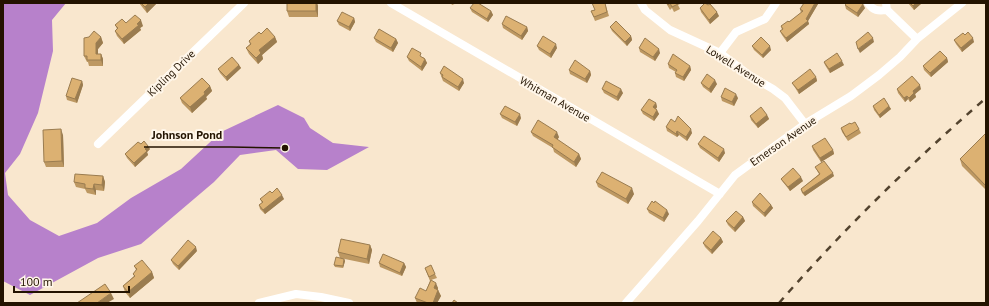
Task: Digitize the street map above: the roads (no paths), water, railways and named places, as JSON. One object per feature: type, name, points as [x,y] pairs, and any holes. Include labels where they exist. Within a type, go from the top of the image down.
[{"type":"street","name":"Kipling Drive","points":[[98,144],[244,3]]},
{"type":"street","name":"Whitman Avenue","points":[[391,3],[720,194]]},
{"type":"street","name":"Lowell Avenue","points":[[641,3],[645,10],[670,30],[720,53],[749,75],[773,89],[785,98],[804,124]]},
{"type":"street","points":[[720,53],[736,32],[765,19],[776,3]]},
{"type":"street","points":[[868,3],[872,8],[879,11],[887,6],[917,40]]},
{"type":"street","name":"Emerson Avenue","points":[[626,303],[735,175],[804,124],[851,96],[879,75],[917,40],[962,3]]},
{"type":"street","points":[[259,303],[296,294],[321,297],[349,303]]},
{"type":"railway","points":[[779,303],[828,249],[879,197],[958,122],[986,98]]},
{"type":"place","name":"Johnson Pond","points":[[285,148]]}]
